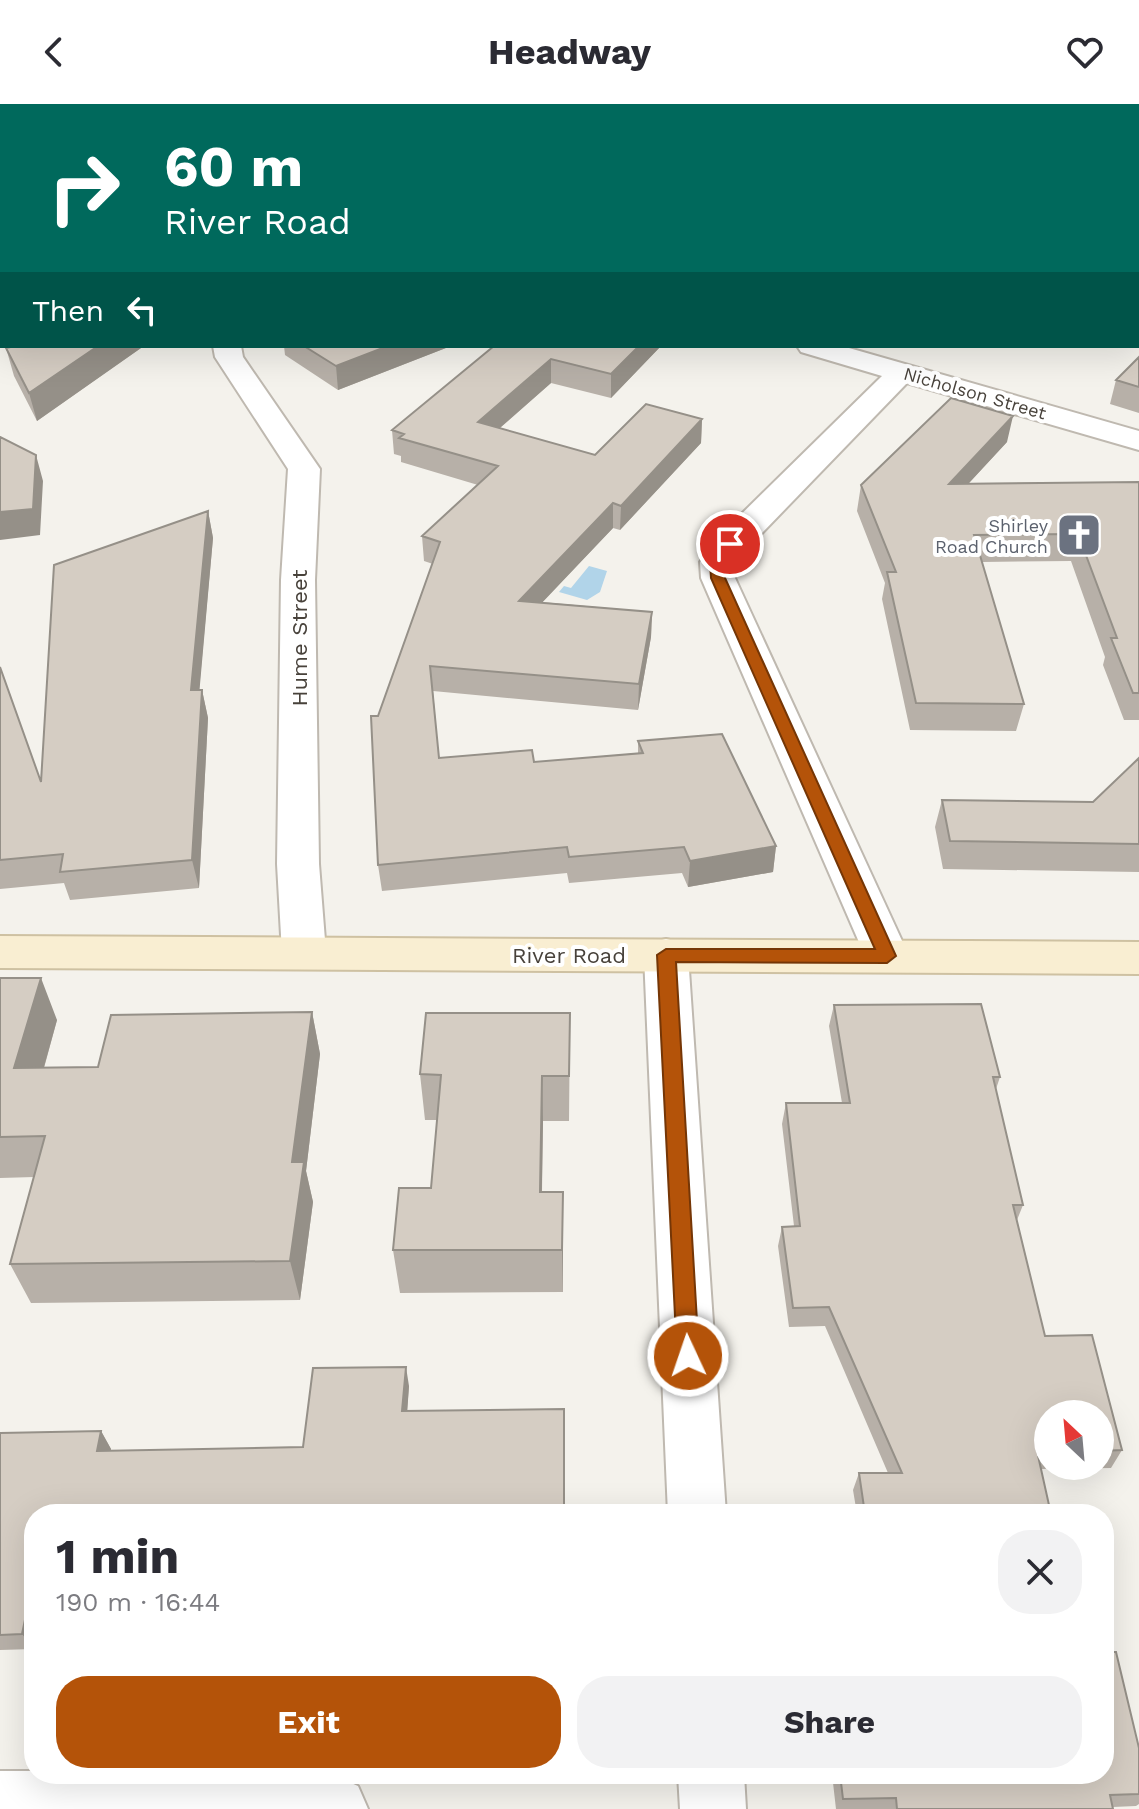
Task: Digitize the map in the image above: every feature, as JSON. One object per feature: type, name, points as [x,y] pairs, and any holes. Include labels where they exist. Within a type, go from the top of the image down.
[{"type":"main road","name":"River Road","points":[[0,952],[1139,958]]},
{"type":"street","name":"Hume Street","points":[[227,348],[229,357],[304,469],[298,580],[298,864],[304,953]]},
{"type":"street","name":"Nicholson Street","points":[[818,348],[1139,441]]},
{"type":"street","points":[[887,956],[718,578],[717,562],[730,544],[902,372]]},
{"type":"street","points":[[666,955],[696,1504]]},
{"type":"street","points":[[712,1784],[713,1809]]},
{"type":"street","points":[[0,1804],[335,1809]]},
{"type":"water","points":[[589,566],[607,571],[600,592],[587,600],[559,592],[564,586],[571,588]]},
{"type":"building","points":[[6,348],[95,348],[29,393]]},
{"type":"building","points":[[307,348],[383,348],[336,366]]},
{"type":"building","points":[[492,348],[637,348],[611,374],[551,359],[478,422],[595,455],[646,404],[702,419],[621,506],[613,503],[519,601],[652,612],[639,684],[430,666],[439,758],[532,750],[534,762],[643,753],[638,741],[722,734],[776,846],[690,861],[684,847],[569,857],[567,847],[378,865],[371,716],[378,716],[440,542],[422,536],[498,466],[399,438],[404,434],[392,430]]},
{"type":"building","points":[[1139,357],[1139,387],[1116,380]]},
{"type":"building","points":[[951,398],[1013,416],[949,484],[1139,482],[1139,693],[1133,693],[1111,638],[1117,638],[1078,534],[974,535],[1024,704],[916,703],[887,572],[896,572],[861,485]]},
{"type":"building","points":[[0,437],[36,455],[33,509],[0,512]]},
{"type":"building","points":[[208,511],[191,690],[202,690],[192,860],[60,872],[63,854],[0,860],[0,667],[41,782],[54,565]]},
{"type":"building","points":[[1139,758],[1139,844],[950,841],[942,800],[1093,802]]},
{"type":"building","points":[[0,978],[41,978],[14,1068],[98,1067],[111,1015],[312,1012],[292,1162],[304,1162],[290,1261],[10,1264],[45,1136],[0,1137]]},
{"type":"building","points":[[981,1004],[1000,1077],[993,1077],[1023,1205],[1013,1205],[1045,1336],[1092,1335],[1109,1400],[1034,1400],[1034,1480],[1043,1480],[1049,1504],[864,1504],[859,1473],[902,1473],[829,1307],[793,1308],[782,1227],[800,1226],[786,1103],[850,1103],[834,1005]]},
{"type":"building","points":[[426,1013],[570,1013],[569,1076],[542,1076],[540,1192],[563,1192],[562,1250],[393,1250],[399,1188],[431,1188],[441,1075],[420,1074]]},
{"type":"building","points":[[406,1367],[402,1411],[564,1409],[564,1504],[24,1504],[24,1624],[22,1634],[0,1635],[0,1433],[101,1431],[97,1451],[303,1447],[313,1368]]},
{"type":"building","points":[[1114,1419],[1122,1450],[1114,1450]]},
{"type":"building","points":[[1116,1652],[1139,1748],[1139,1794],[1110,1795],[1113,1809],[897,1809],[896,1798],[843,1799],[841,1784],[1114,1784]]},
{"type":"place","name":"Shirley Road Church","points":[[1079,535]]},
{"type":"route","points":[[688,1356],[666,955],[887,956],[718,578],[717,562],[730,544]]}]
